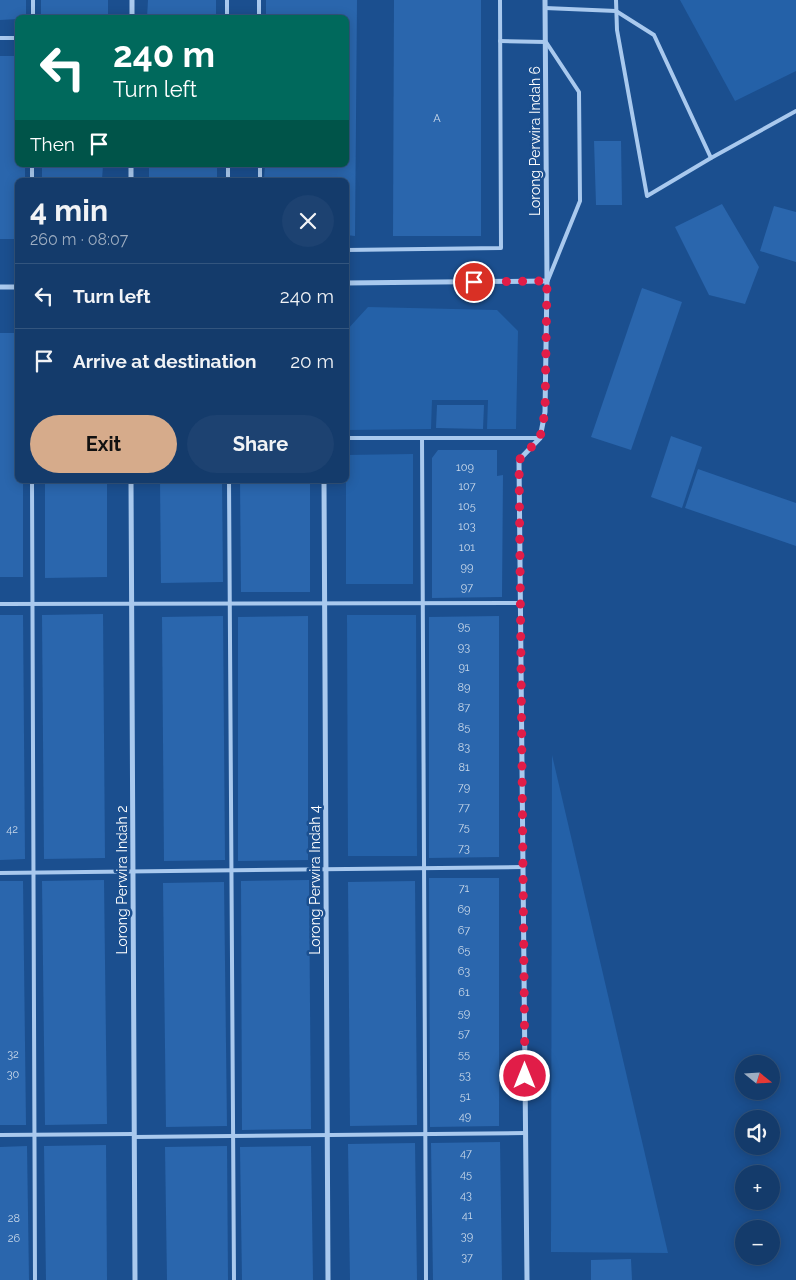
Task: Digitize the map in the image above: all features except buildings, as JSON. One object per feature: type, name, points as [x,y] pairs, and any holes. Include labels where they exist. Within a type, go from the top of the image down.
[{"type":"street","points":[[132,0],[132,15]]},
{"type":"street","name":"Lorong Perwira Indah 6","points":[[540,438],[545,412],[547,281],[545,0]]},
{"type":"street","points":[[349,283],[547,281]]},
{"type":"street","points":[[0,287],[15,287]]},
{"type":"street","points":[[527,1280],[519,460],[540,438]]},
{"type":"street","name":"Lorong Perwira Indah 2","points":[[131,483],[135,1280]]},
{"type":"street","name":"Lorong Perwira Indah 4","points":[[324,483],[328,1280]]},
{"type":"lane","points":[[33,0],[33,15]]},
{"type":"lane","points":[[227,0],[227,15]]},
{"type":"lane","points":[[259,0],[259,15]]},
{"type":"lane","points":[[349,250],[501,248],[500,0]]},
{"type":"lane","points":[[616,0],[617,30],[647,196],[796,111]]},
{"type":"lane","points":[[545,8],[616,10],[654,36],[711,158]]},
{"type":"lane","points":[[0,38],[15,38]]},
{"type":"lane","points":[[500,41],[546,42],[579,92],[580,201],[547,281]]},
{"type":"lane","points":[[349,438],[540,438]]},
{"type":"lane","points":[[422,438],[426,1280]]},
{"type":"lane","points":[[32,483],[35,1280]]},
{"type":"lane","points":[[229,483],[234,1280]]},
{"type":"lane","points":[[0,604],[521,603]]},
{"type":"lane","points":[[0,873],[523,868]]},
{"type":"lane","points":[[0,1135],[233,1136],[526,1132]]},
{"type":"shaded area","points":[[680,0],[796,0],[796,71],[735,101]]},
{"type":"shaded area","points":[[368,307],[497,310],[518,331],[516,429],[487,429],[488,400],[432,400],[431,429],[349,430],[349,328]]},
{"type":"shaded area","points":[[413,454],[413,584],[346,584],[346,483],[349,483],[349,455]]},
{"type":"shaded area","points":[[347,615],[416,615],[417,856],[348,856]]},
{"type":"shaded area","points":[[552,755],[668,1253],[551,1252]]},
{"type":"route","points":[[474,282],[547,281],[545,412],[540,438],[519,460],[525,1076]]}]
